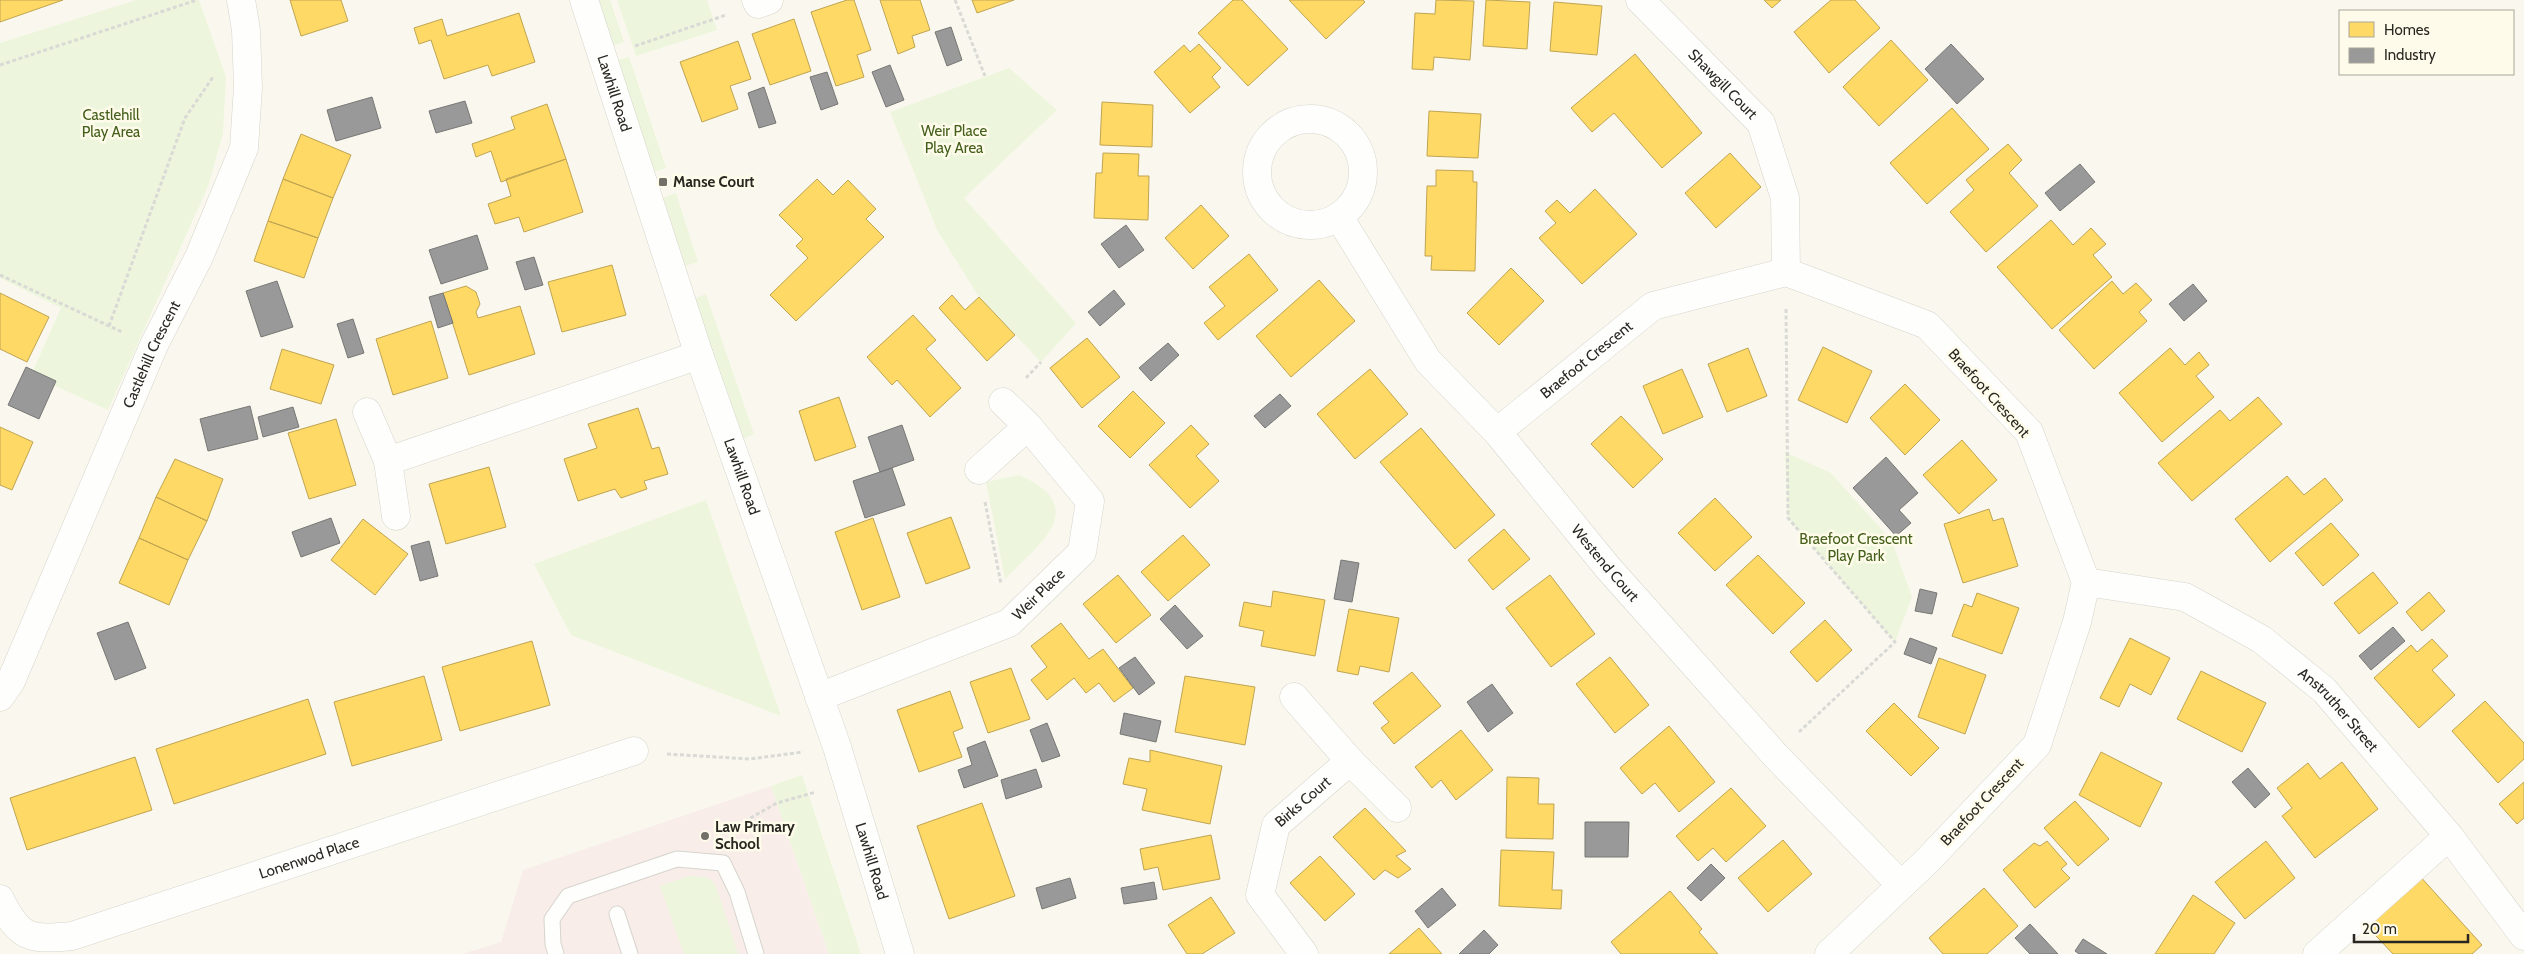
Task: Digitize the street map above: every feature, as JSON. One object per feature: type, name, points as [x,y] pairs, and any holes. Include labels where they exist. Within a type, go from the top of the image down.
[{"type":"street","name":"Castlehill Crescent","points":[[0,697],[11,681],[154,345],[199,257],[244,148],[248,87],[246,30],[241,0]]},
{"type":"street","name":"Lawhill Road","points":[[584,0],[699,355],[848,783],[900,954]]},
{"type":"street","name":"Shawgill Court","points":[[1640,0],[1761,123],[1785,198],[1786,272]]},
{"type":"street","name":"Westend Court","points":[[1339,217],[1428,361],[1497,432],[1609,569],[1775,755],[1901,885]]},
{"type":"street","name":"Braefoot Crescent","points":[[1497,432],[1653,306],[1786,272],[1928,325],[2029,432],[2086,582],[2077,622],[2036,745],[1901,885],[1829,954]]},
{"type":"street","points":[[388,461],[699,355]]},
{"type":"street","name":"Weir Place","points":[[819,697],[1009,622],[1082,552],[1090,501],[1028,426],[1003,402]]},
{"type":"street","points":[[367,412],[388,461],[396,516]]},
{"type":"street","points":[[979,470],[1028,426]]},
{"type":"street","name":"Anstruther Street","points":[[2086,582],[2185,597],[2261,639],[2324,690],[2449,836],[2524,936]]},
{"type":"street","points":[[1294,697],[1350,761],[1398,808]]},
{"type":"street","name":"Lonenwod Place","points":[[0,899],[7,914],[20,931],[41,939],[72,936],[634,751]]},
{"type":"street","name":"Birks Court","points":[[1304,954],[1260,895],[1276,825],[1350,761]]},
{"type":"street","points":[[2317,954],[2449,836]]},
{"type":"lane","points":[[556,954],[553,944],[552,919],[568,896],[677,859],[722,863],[737,892],[756,954]]},
{"type":"lane","points":[[617,914],[630,954]]},
{"type":"path","points":[[0,65],[197,0]]},
{"type":"path","points":[[956,0],[985,76]]},
{"type":"path","points":[[602,57],[761,1]]},
{"type":"path","points":[[109,326],[185,118],[246,30]]},
{"type":"path","points":[[1775,755],[1896,642],[1788,518],[1786,272]]},
{"type":"path","points":[[0,276],[154,345]]},
{"type":"path","points":[[979,470],[1009,622]]},
{"type":"path","points":[[634,751],[750,759],[836,747]]},
{"type":"path","points":[[677,859],[777,803],[848,783]]},
{"type":"shaded area","name":"Law Primary School","points":[[771,786],[829,954],[462,954],[501,942],[523,870]]},
{"type":"green space","name":"Castlehill Play Area","points":[[136,0],[199,0],[226,77],[223,133],[209,184],[108,410],[31,375],[61,308],[0,278],[0,43]]},
{"type":"green space","points":[[598,0],[610,0],[624,42],[612,46]]},
{"type":"green space","points":[[617,0],[707,0],[717,30],[636,56]]},
{"type":"green space","points":[[629,57],[666,168],[653,172],[617,60]]},
{"type":"green space","name":"Weir Place Play Area","points":[[1009,68],[1057,110],[964,198],[1076,323],[1041,362],[979,297],[937,230],[890,112]]},
{"type":"green space","points":[[676,193],[698,262],[685,266],[663,198]]},
{"type":"green space","points":[[706,294],[754,434],[743,439],[695,298]]},
{"type":"green space","name":"Braefoot Crescent Play Park","points":[[1785,452],[1831,473],[1892,541],[1912,597],[1895,642],[1788,518]]},
{"type":"green space","points":[[1019,475],[1041,487],[1053,500],[1056,513],[1052,526],[1043,540],[1005,579],[986,482]]},
{"type":"green space","points":[[706,500],[781,716],[571,635],[534,564]]},
{"type":"green space","points":[[802,775],[861,954],[829,954],[771,786]]},
{"type":"green space","points":[[688,876],[707,877],[715,884],[738,954],[684,954],[660,886]]},
{"type":"building: Homes","points":[[0,0],[63,0],[0,22]]},
{"type":"building: Homes","points":[[290,0],[341,0],[348,21],[301,36]]},
{"type":"building: Homes","points":[[847,0],[854,0],[871,50],[857,55],[864,77],[836,86],[811,12]]},
{"type":"building: Homes","points":[[880,0],[920,0],[930,30],[912,36],[915,47],[898,54]]},
{"type":"building: Homes","points":[[972,0],[1014,0],[977,13]]},
{"type":"building: Homes","points":[[1233,0],[1242,0],[1288,49],[1248,86],[1198,33]]},
{"type":"building: Homes","points":[[1289,0],[1363,0],[1365,2],[1326,39]]},
{"type":"building: Homes","points":[[1436,0],[1474,1],[1470,60],[1434,57],[1433,70],[1412,69],[1415,13],[1435,14]]},
{"type":"building: Homes","points":[[1486,0],[1530,2],[1527,49],[1483,46]]},
{"type":"building: Homes","points":[[1764,0],[1781,0],[1772,8]]},
{"type":"building: Homes","points":[[1831,0],[1855,0],[1880,28],[1829,73],[1794,32]]},
{"type":"building: Homes","points":[[1554,2],[1602,6],[1597,55],[1550,51]]},
{"type":"building: Homes","points":[[519,13],[535,62],[492,76],[488,65],[444,79],[431,40],[419,44],[414,28],[442,19],[447,36]]},
{"type":"building: Homes","points":[[794,19],[811,71],[770,85],[752,34]]},
{"type":"building: Homes","points":[[1891,40],[1928,80],[1879,126],[1843,87]]},
{"type":"building: Homes","points":[[738,41],[751,79],[730,86],[738,109],[702,122],[680,62]]},
{"type":"building: Homes","points":[[1199,44],[1221,68],[1212,77],[1220,87],[1190,113],[1154,72],[1184,45],[1190,52]]},
{"type":"building: Homes","points":[[1635,54],[1702,133],[1662,168],[1614,113],[1592,132],[1571,108]]},
{"type":"building: Homes","points":[[1102,102],[1153,105],[1152,147],[1100,145]]},
{"type":"building: Homes","points":[[547,104],[566,159],[501,182],[491,151],[476,157],[472,144],[515,129],[511,117]]},
{"type":"building: Homes","points":[[1952,108],[1989,149],[1927,204],[1890,163]]},
{"type":"building: Homes","points":[[1429,111],[1481,114],[1478,158],[1427,156]]},
{"type":"building: Homes","points":[[301,134],[351,155],[333,198],[283,179]]},
{"type":"building: Homes","points":[[2008,144],[2022,160],[2009,173],[2038,206],[1986,252],[1950,212],[1974,190],[1966,180]]},
{"type":"building: Homes","points":[[1103,153],[1139,154],[1138,176],[1149,176],[1148,220],[1094,218],[1096,173],[1102,173]]},
{"type":"building: Homes","points":[[1730,153],[1761,187],[1716,228],[1685,193]]},
{"type":"building: Homes","points":[[566,159],[583,212],[524,232],[519,217],[495,224],[488,204],[511,196],[506,179]]},
{"type":"building: Homes","points":[[1436,170],[1473,171],[1473,182],[1477,182],[1475,271],[1431,270],[1432,256],[1425,256],[1427,186],[1436,186]]},
{"type":"building: Homes","points":[[283,179],[333,198],[318,238],[268,221]]},
{"type":"building: Homes","points":[[817,179],[833,195],[848,180],[876,209],[866,219],[884,237],[796,321],[770,295],[808,258],[796,246],[803,239],[779,215]]},
{"type":"building: Homes","points":[[1595,189],[1637,234],[1582,284],[1539,238],[1556,223],[1545,211],[1557,200],[1570,213]]},
{"type":"building: Homes","points":[[1201,205],[1229,236],[1193,269],[1165,238]]},
{"type":"building: Homes","points":[[2051,220],[2073,245],[2091,228],[2106,244],[2093,255],[2112,277],[2052,329],[1997,267]]},
{"type":"building: Homes","points":[[268,221],[318,238],[304,278],[254,261]]},
{"type":"building: Homes","points":[[1249,254],[1278,290],[1218,340],[1204,323],[1225,306],[1209,287]]},
{"type":"building: Homes","points":[[612,265],[626,315],[562,332],[548,282]]},
{"type":"building: Homes","points":[[1511,268],[1544,301],[1499,345],[1467,313]]},
{"type":"building: Homes","points":[[1319,280],[1355,321],[1291,377],[1256,336]]},
{"type":"building: Homes","points":[[2112,281],[2123,294],[2136,283],[2152,300],[2139,312],[2147,321],[2094,369],[2059,330]]},
{"type":"building: Homes","points":[[466,286],[476,292],[480,304],[476,312],[478,318],[520,306],[535,354],[469,375],[443,293]]},
{"type":"building: Homes","points":[[0,293],[49,317],[27,362],[0,349]]},
{"type":"building: Homes","points":[[952,295],[965,310],[979,297],[1015,335],[987,361],[939,308]]},
{"type":"building: Homes","points":[[913,315],[936,340],[926,349],[961,388],[930,417],[897,380],[892,385],[867,357]]},
{"type":"building: Homes","points":[[431,321],[448,378],[393,395],[376,339]]},
{"type":"building: Homes","points":[[1087,338],[1120,377],[1082,408],[1050,368]]},
{"type":"building: Homes","points":[[1823,347],[1872,371],[1847,423],[1798,400]]},
{"type":"building: Homes","points":[[1748,348],[1767,396],[1727,412],[1708,364]]},
{"type":"building: Homes","points":[[2170,348],[2185,365],[2199,352],[2209,365],[2196,376],[2214,397],[2162,442],[2119,393]]},
{"type":"building: Homes","points":[[282,349],[334,365],[321,404],[270,389]]},
{"type":"building: Homes","points":[[1370,369],[1408,414],[1355,459],[1317,414]]},
{"type":"building: Homes","points":[[1682,369],[1703,417],[1663,434],[1643,386]]},
{"type":"building: Homes","points":[[1905,384],[1940,420],[1905,455],[1870,418]]},
{"type":"building: Homes","points":[[1133,391],[1165,423],[1130,458],[1098,426]]},
{"type":"building: Homes","points":[[839,397],[856,447],[815,461],[799,411]]},
{"type":"building: Homes","points":[[2258,397],[2282,424],[2192,501],[2158,463],[2220,410],[2230,421]]},
{"type":"building: Homes","points":[[638,408],[652,449],[659,447],[668,474],[644,481],[647,489],[621,498],[615,489],[578,501],[564,459],[597,448],[588,424]]},
{"type":"building: Homes","points":[[1621,416],[1663,459],[1633,488],[1591,444]]},
{"type":"building: Homes","points":[[336,419],[356,485],[309,499],[288,433]]},
{"type":"building: Homes","points":[[1191,425],[1209,444],[1196,456],[1219,481],[1190,508],[1149,465]]},
{"type":"building: Homes","points":[[0,427],[33,442],[12,490],[0,485]]},
{"type":"building: Homes","points":[[1421,428],[1495,515],[1455,549],[1380,462]]},
{"type":"building: Homes","points":[[1962,440],[1997,480],[1959,514],[1923,475]]},
{"type":"building: Homes","points":[[175,459],[223,479],[207,521],[156,497]]},
{"type":"building: Homes","points":[[489,467],[506,527],[446,544],[429,484]]},
{"type":"building: Homes","points":[[2287,476],[2304,495],[2325,478],[2343,500],[2270,562],[2235,519]]},
{"type":"building: Homes","points":[[156,497],[207,521],[188,560],[139,538]]},
{"type":"building: Homes","points":[[1715,498],[1752,537],[1715,571],[1678,533]]},
{"type":"building: Homes","points":[[1989,509],[1993,521],[2003,518],[2018,566],[1963,583],[1944,524]]},
{"type":"building: Homes","points":[[951,517],[970,568],[926,584],[907,533]]},
{"type":"building: Homes","points":[[873,518],[900,597],[862,610],[835,532]]},
{"type":"building: Homes","points":[[363,519],[408,554],[375,595],[331,560]]},
{"type":"building: Homes","points":[[2331,523],[2359,555],[2323,586],[2295,553]]},
{"type":"building: Homes","points":[[1504,529],[1530,559],[1493,590],[1468,560]]},
{"type":"building: Homes","points":[[1183,535],[1210,565],[1168,601],[1141,572]]},
{"type":"building: Homes","points":[[139,538],[188,560],[169,605],[119,583]]},
{"type":"building: Homes","points":[[1758,555],[1805,603],[1773,634],[1726,585]]},
{"type":"building: Homes","points":[[2373,572],[2398,603],[2359,634],[2334,603]]},
{"type":"building: Homes","points":[[1118,575],[1151,615],[1116,643],[1083,604]]},
{"type":"building: Homes","points":[[1550,575],[1595,634],[1551,667],[1506,608]]},
{"type":"building: Homes","points":[[1273,591],[1325,600],[1315,656],[1261,646],[1264,631],[1239,626],[1244,602],[1271,607]]},
{"type":"building: Homes","points":[[2429,592],[2445,611],[2422,631],[2406,612]]},
{"type":"building: Homes","points":[[1977,593],[2019,608],[2002,654],[1952,636],[1964,604],[1972,607]]},
{"type":"building: Homes","points":[[1349,609],[1399,618],[1389,672],[1360,666],[1358,675],[1337,671]]},
{"type":"building: Homes","points":[[1825,620],[1852,650],[1817,682],[1790,652]]},
{"type":"building: Homes","points":[[1061,623],[1089,659],[1103,649],[1133,688],[1114,702],[1099,683],[1086,693],[1074,678],[1047,700],[1031,680],[1047,667],[1031,646]]},
{"type":"building: Homes","points":[[2130,638],[2170,658],[2151,695],[2130,684],[2119,707],[2100,698]]},
{"type":"building: Homes","points":[[2432,639],[2448,656],[2432,670],[2455,695],[2419,728],[2374,678],[2411,645],[2417,652]]},
{"type":"building: Homes","points":[[532,641],[550,705],[460,731],[442,667]]},
{"type":"building: Homes","points":[[1610,657],[1649,705],[1615,733],[1576,684]]},
{"type":"building: Homes","points":[[1939,658],[1986,675],[1965,734],[1918,717]]},
{"type":"building: Homes","points":[[1011,668],[1030,719],[988,733],[970,682]]},
{"type":"building: Homes","points":[[2201,671],[2266,703],[2242,752],[2177,719]]},
{"type":"building: Homes","points":[[1412,672],[1441,706],[1394,744],[1381,728],[1389,722],[1373,703]]},
{"type":"building: Homes","points":[[424,676],[442,740],[352,766],[334,702]]},
{"type":"building: Homes","points":[[1185,676],[1255,687],[1245,745],[1175,732]]},
{"type":"building: Homes","points":[[950,691],[963,728],[953,732],[962,757],[919,772],[897,710]]},
{"type":"building: Homes","points":[[308,699],[326,754],[174,804],[156,749]]},
{"type":"building: Homes","points":[[2485,701],[2524,743],[2524,759],[2498,783],[2452,731]]},
{"type":"building: Homes","points":[[1894,703],[1939,748],[1911,776],[1866,731]]},
{"type":"building: Homes","points":[[1669,726],[1715,782],[1679,812],[1655,783],[1642,794],[1620,768]]},
{"type":"building: Homes","points":[[1461,730],[1493,770],[1456,800],[1441,780],[1432,788],[1415,767]]},
{"type":"building: Homes","points":[[1150,750],[1222,766],[1210,824],[1142,810],[1147,789],[1123,784],[1129,758],[1150,762]]},
{"type":"building: Homes","points":[[2101,752],[2162,783],[2140,827],[2079,795]]},
{"type":"building: Homes","points":[[135,757],[152,810],[27,850],[10,798]]},
{"type":"building: Homes","points":[[2342,762],[2378,809],[2315,858],[2282,816],[2292,808],[2277,788],[2308,763],[2320,779]]},
{"type":"building: Homes","points":[[1507,777],[1539,778],[1538,804],[1554,804],[1553,839],[1506,838]]},
{"type":"building: Homes","points":[[2524,782],[2524,818],[2517,824],[2499,804]]},
{"type":"building: Homes","points":[[1731,788],[1766,826],[1726,862],[1713,848],[1698,861],[1676,836]]},
{"type":"building: Homes","points":[[2075,801],[2109,839],[2078,866],[2044,828]]},
{"type":"building: Homes","points":[[982,803],[1015,896],[949,919],[917,826]]},
{"type":"building: Homes","points":[[1365,808],[1406,851],[1396,856],[1411,869],[1398,878],[1385,870],[1374,880],[1333,837]]},
{"type":"building: Homes","points":[[1211,835],[1220,879],[1163,890],[1158,867],[1144,870],[1140,849]]},
{"type":"building: Homes","points":[[1783,840],[1812,874],[1768,912],[1738,878]]},
{"type":"building: Homes","points":[[2047,841],[2067,864],[2061,869],[2070,878],[2035,908],[2003,870],[2034,843],[2040,846]]},
{"type":"building: Homes","points":[[2266,841],[2295,878],[2245,919],[2215,882]]},
{"type":"building: Homes","points":[[1501,850],[1554,852],[1552,890],[1562,890],[1561,909],[1499,906]]},
{"type":"building: Homes","points":[[1320,856],[1355,894],[1325,921],[1290,883]]},
{"type":"building: Homes","points":[[2418,874],[2482,945],[2472,954],[2393,954],[2364,923]]},
{"type":"building: Homes","points":[[1984,888],[2018,926],[1987,954],[1943,954],[1929,938]]},
{"type":"building: Homes","points":[[1670,891],[1702,929],[1699,932],[1718,954],[1621,954],[1611,942]]},
{"type":"building: Homes","points":[[2193,895],[2235,923],[2214,954],[2155,954]]},
{"type":"building: Homes","points":[[1211,897],[1235,933],[1202,954],[1187,954],[1168,925]]},
{"type":"building: Homes","points":[[1419,928],[1442,954],[1389,954]]},
{"type":"building: Industry","points":[[951,27],[962,60],[947,66],[935,32]]},
{"type":"building: Industry","points":[[1951,44],[1984,79],[1957,104],[1925,69]]},
{"type":"building: Industry","points":[[890,65],[904,100],[886,107],[872,72]]},
{"type":"building: Industry","points":[[827,72],[838,104],[821,110],[810,77]]},
{"type":"building: Industry","points":[[764,87],[776,123],[759,128],[748,93]]},
{"type":"building: Industry","points":[[372,97],[381,128],[336,141],[327,110]]},
{"type":"building: Industry","points":[[465,101],[472,123],[436,133],[429,111]]},
{"type":"building: Industry","points":[[2080,164],[2095,182],[2060,211],[2045,193]]},
{"type":"building: Industry","points":[[1126,225],[1144,250],[1119,268],[1101,244]]},
{"type":"building: Industry","points":[[477,235],[488,269],[441,284],[429,250]]},
{"type":"building: Industry","points":[[534,257],[543,285],[525,290],[516,262]]},
{"type":"building: Industry","points":[[277,281],[293,327],[261,337],[246,291]]},
{"type":"building: Industry","points":[[2193,284],[2207,301],[2184,321],[2169,304]]},
{"type":"building: Industry","points":[[1114,290],[1125,304],[1100,326],[1088,312]]},
{"type":"building: Industry","points":[[443,293],[453,323],[438,328],[429,297]]},
{"type":"building: Industry","points":[[353,319],[364,353],[348,358],[337,324]]},
{"type":"building: Industry","points":[[1168,343],[1179,355],[1151,381],[1139,368]]},
{"type":"building: Industry","points":[[26,367],[56,381],[39,419],[8,405]]},
{"type":"building: Industry","points":[[1280,394],[1291,406],[1265,428],[1254,416]]},
{"type":"building: Industry","points":[[250,406],[258,439],[208,451],[200,419]]},
{"type":"building: Industry","points":[[293,407],[299,427],[263,437],[258,417]]},
{"type":"building: Industry","points":[[902,425],[914,460],[880,472],[868,437]]},
{"type":"building: Industry","points":[[1886,457],[1918,493],[1899,510],[1911,523],[1896,536],[1853,488]]},
{"type":"building: Industry","points":[[892,468],[905,505],[865,518],[853,481]]},
{"type":"building: Industry","points":[[331,518],[340,543],[301,557],[292,532]]},
{"type":"building: Industry","points":[[429,541],[438,576],[420,581],[411,546]]},
{"type":"building: Industry","points":[[1341,560],[1359,563],[1352,602],[1334,599]]},
{"type":"building: Industry","points":[[1920,589],[1937,593],[1932,614],[1915,611]]},
{"type":"building: Industry","points":[[1175,605],[1203,636],[1187,649],[1160,619]]},
{"type":"building: Industry","points":[[128,622],[146,668],[115,680],[97,633]]},
{"type":"building: Industry","points":[[2393,627],[2405,641],[2371,670],[2359,656]]},
{"type":"building: Industry","points":[[1910,638],[1937,648],[1931,664],[1904,654]]},
{"type":"building: Industry","points":[[1135,657],[1155,683],[1139,695],[1119,668]]},
{"type":"building: Industry","points":[[1492,684],[1513,713],[1488,732],[1467,702]]},
{"type":"building: Industry","points":[[1124,713],[1161,721],[1156,742],[1120,734]]},
{"type":"building: Industry","points":[[1047,723],[1060,756],[1042,762],[1030,730]]},
{"type":"building: Industry","points":[[985,741],[998,776],[964,788],[958,770],[972,765],[967,748]]},
{"type":"building: Industry","points":[[2248,768],[2270,794],[2255,808],[2232,782]]},
{"type":"building: Industry","points":[[1036,769],[1042,787],[1006,799],[1001,780]]},
{"type":"building: Industry","points":[[1585,822],[1629,822],[1628,857],[1585,857]]},
{"type":"building: Industry","points":[[1711,864],[1725,878],[1701,901],[1687,888]]},
{"type":"building: Industry","points":[[1070,878],[1076,898],[1042,909],[1036,888]]},
{"type":"building: Industry","points":[[1154,882],[1157,899],[1124,904],[1121,888]]},
{"type":"building: Industry","points":[[1442,888],[1456,905],[1428,928],[1415,911]]},
{"type":"building: Industry","points":[[2030,924],[2058,954],[2030,954],[2015,938]]},
{"type":"building: Industry","points":[[1484,930],[1498,945],[1489,954],[1459,954]]},
{"type":"building: Industry","points":[[2083,939],[2107,954],[2079,954],[2075,951]]},
{"type":"place","name":"Manse Court","points":[[663,182]]},
{"type":"place","name":"Law Primary School","points":[[705,836]]}]
